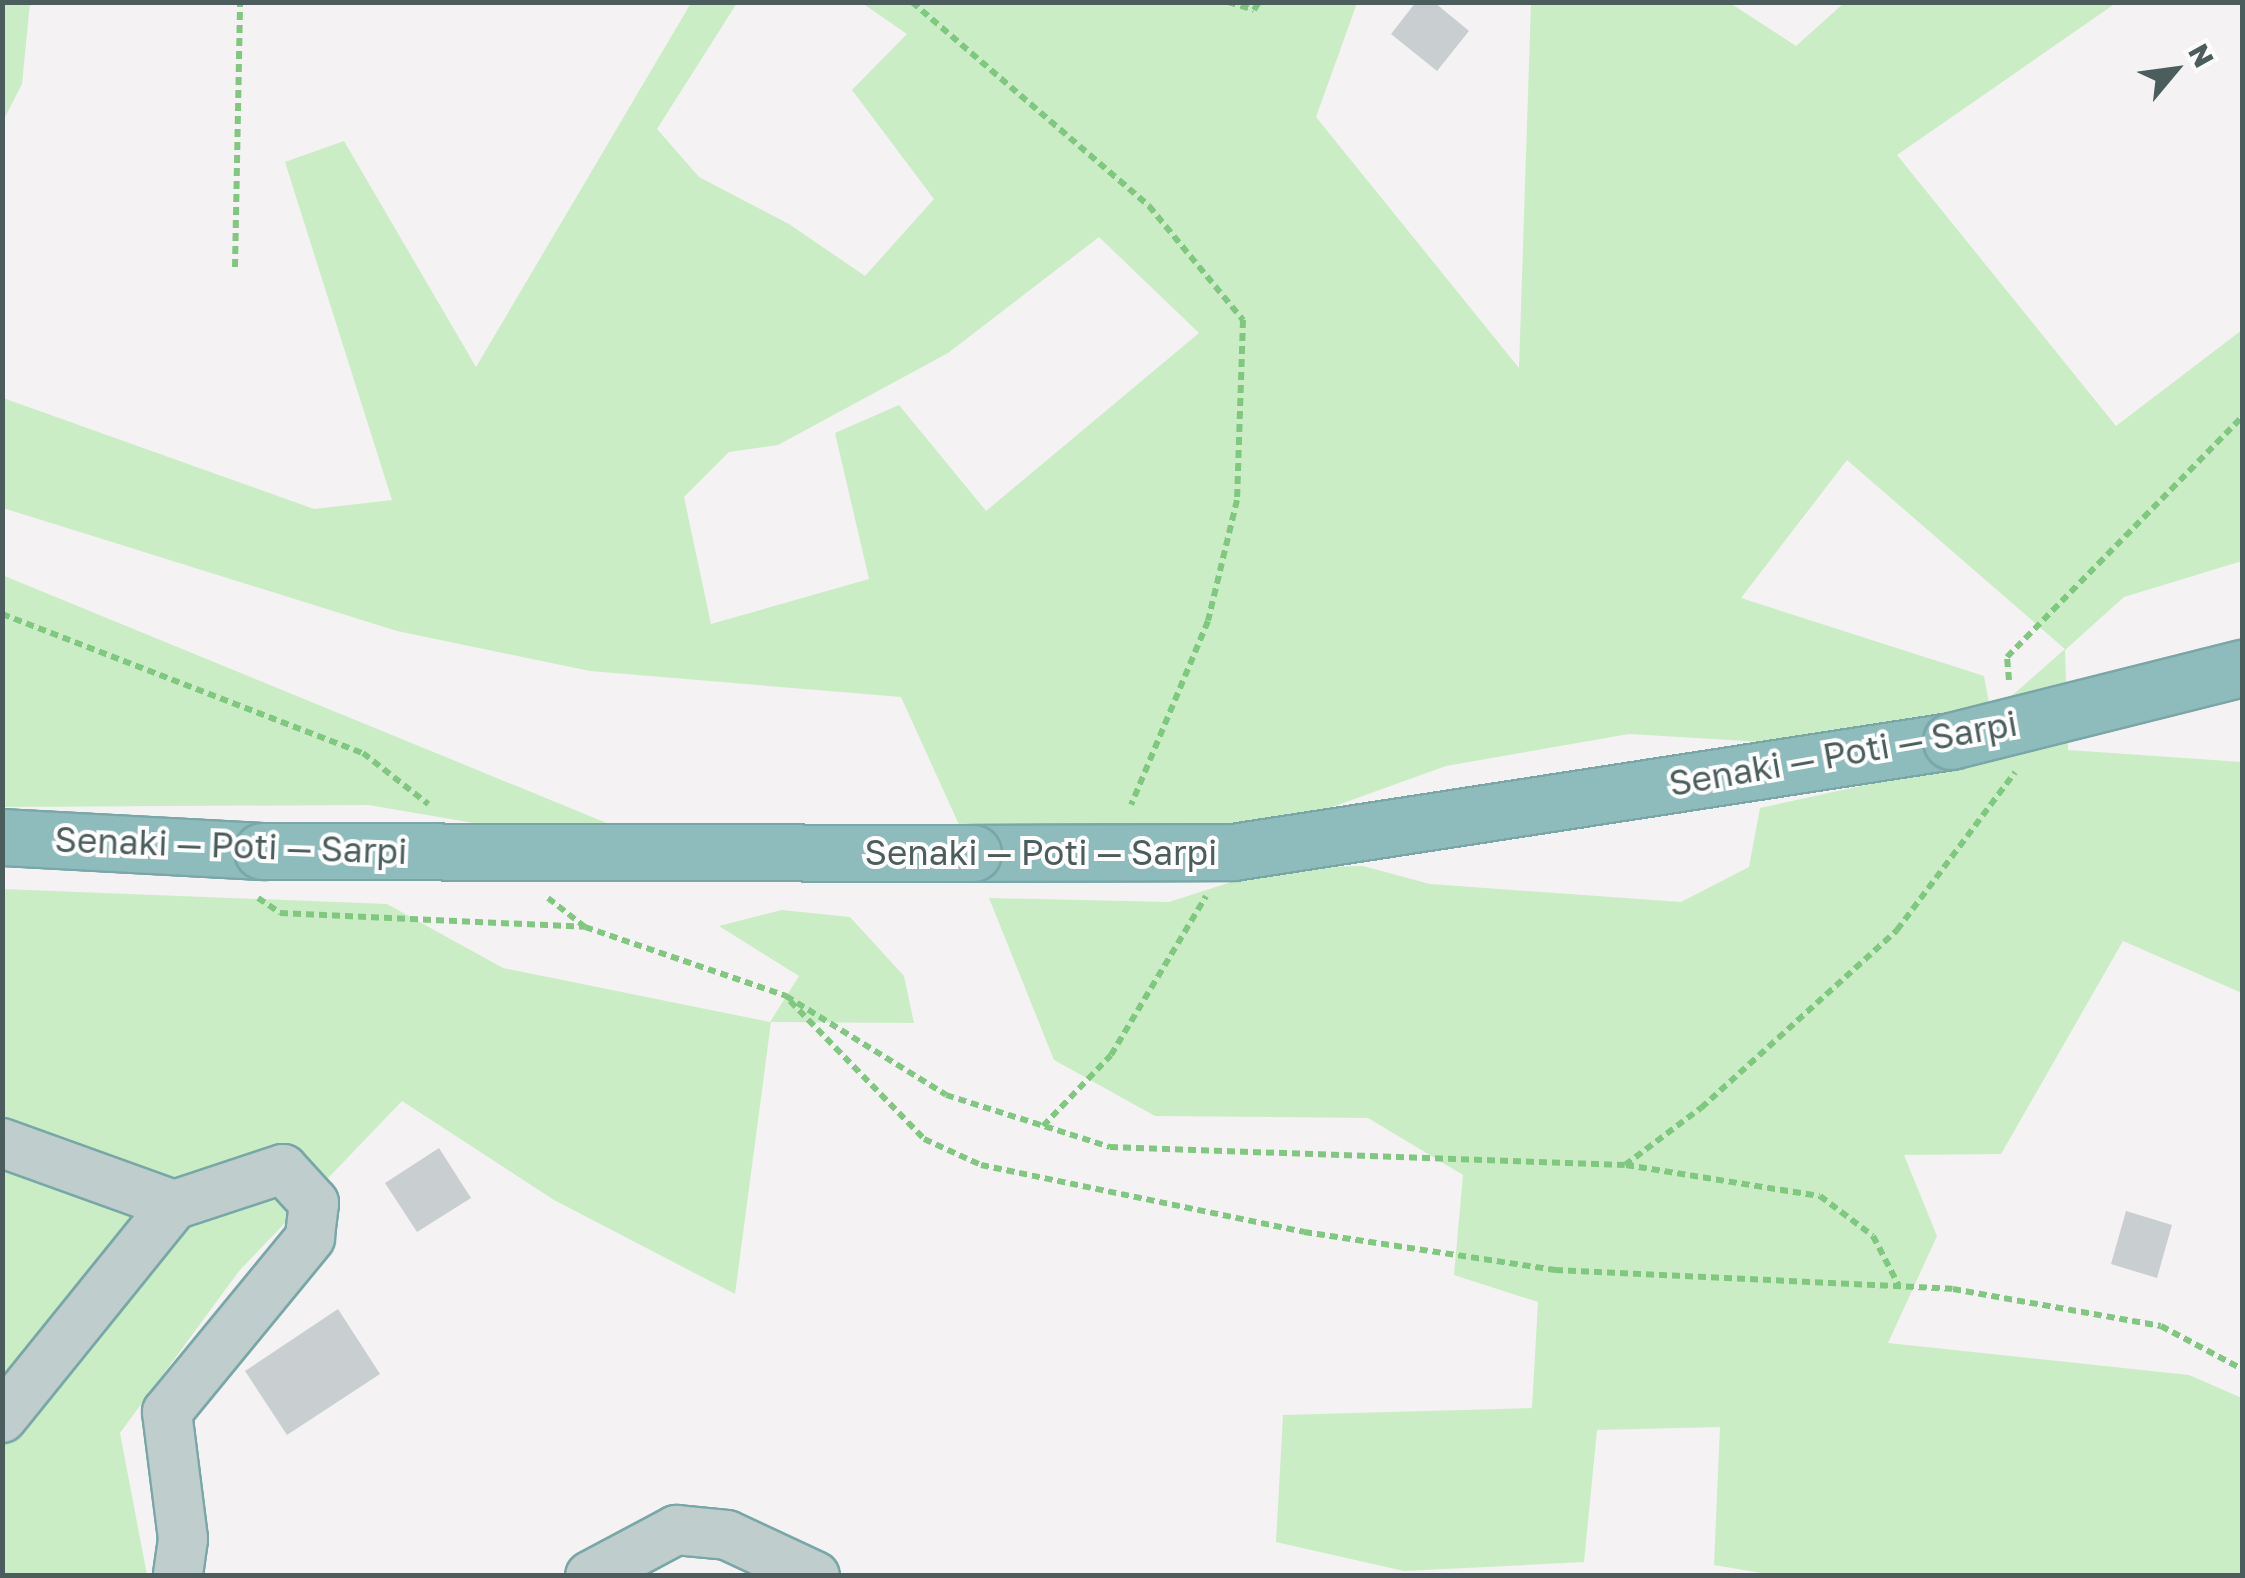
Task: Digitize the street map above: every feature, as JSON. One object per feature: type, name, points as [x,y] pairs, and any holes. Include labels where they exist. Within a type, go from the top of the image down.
[{"type":"highway","name":"Senaki — Poti — Sarpi","points":[[2,837],[255,871],[973,852],[1232,852],[1951,741],[2242,668]]},
{"type":"street","points":[[2,1142],[174,1205]]},
{"type":"street","points":[[2,1418],[174,1205],[283,1170],[314,1203],[310,1238],[167,1412],[182,1539],[178,1576]]},
{"type":"street","points":[[590,1576],[676,1530],[727,1535],[797,1571]]},
{"type":"path","points":[[236,267],[240,2]]},
{"type":"path","points":[[912,2],[1149,206],[1244,320],[1236,500],[1208,621],[1128,804],[1145,812]]},
{"type":"path","points":[[1228,2],[1254,10],[1259,2]]},
{"type":"path","points":[[2010,695],[2007,657],[2242,418]]},
{"type":"path","points":[[2,614],[363,753],[437,811]]},
{"type":"path","points":[[1625,1165],[1897,930],[2015,772],[2014,753]]},
{"type":"path","points":[[1043,1126],[1111,1055],[1232,852]]},
{"type":"path","points":[[255,871],[280,913],[585,927],[786,996],[946,1095],[1110,1147],[1625,1165],[1820,1196],[1874,1236],[1898,1286]]},
{"type":"path","points":[[541,892],[585,927]]},
{"type":"path","points":[[786,996],[924,1139],[981,1165],[1304,1232],[1555,1270],[1898,1286],[2161,1326],[2242,1370]]},
{"type":"green space","points":[[3,2],[30,3],[22,84],[3,121]]},
{"type":"green space","points":[[691,3],[737,3],[657,129],[699,177],[789,224],[865,276],[934,199],[852,90],[907,34],[862,3],[1357,3],[1316,117],[1519,368],[1531,3],[1730,3],[1796,46],[1844,3],[2116,3],[1897,155],[2116,426],[2242,330],[2242,561],[2124,597],[2065,650],[2068,750],[2242,762],[2242,993],[2123,941],[2001,1154],[1904,1155],[1937,1236],[1888,1343],[2189,1375],[2242,1398],[2242,1575],[1779,1576],[1714,1565],[1720,1427],[1597,1430],[1584,1562],[1404,1571],[1276,1542],[1283,1415],[1532,1408],[1538,1302],[1454,1275],[1463,1175],[1368,1118],[1155,1116],[1054,1060],[989,898],[1169,902],[1275,868],[1363,866],[1430,884],[1681,902],[1749,867],[1760,808],[1999,756],[1629,734],[1446,766],[1271,829],[966,840],[901,697],[590,671],[397,631],[3,508],[3,398],[314,509],[392,500],[285,162],[344,141],[476,367]],"holes":[[[1099,237],[1199,333],[986,511],[899,405],[835,433],[869,579],[711,624],[684,497],[729,452],[778,445],[948,353]],[[1847,460],[2065,649],[1991,714],[1984,676],[1741,598]]]},
{"type":"green space","points":[[2,575],[626,831],[589,843],[369,805],[3,807]]},
{"type":"green space","points":[[2,889],[387,904],[503,968],[770,1022],[799,976],[719,926],[782,910],[850,917],[904,976],[914,1023],[771,1022],[735,1294],[554,1200],[402,1101],[239,1271],[120,1433],[147,1575],[3,1575]]},
{"type":"building","points":[[1416,2],[1434,2],[1469,31],[1437,71],[1391,34]]},
{"type":"building","points":[[439,1148],[471,1198],[417,1232],[385,1183]]},
{"type":"building","points":[[2126,1211],[2172,1225],[2157,1278],[2111,1264]]},
{"type":"building","points":[[338,1309],[380,1374],[287,1435],[245,1371]]}]
